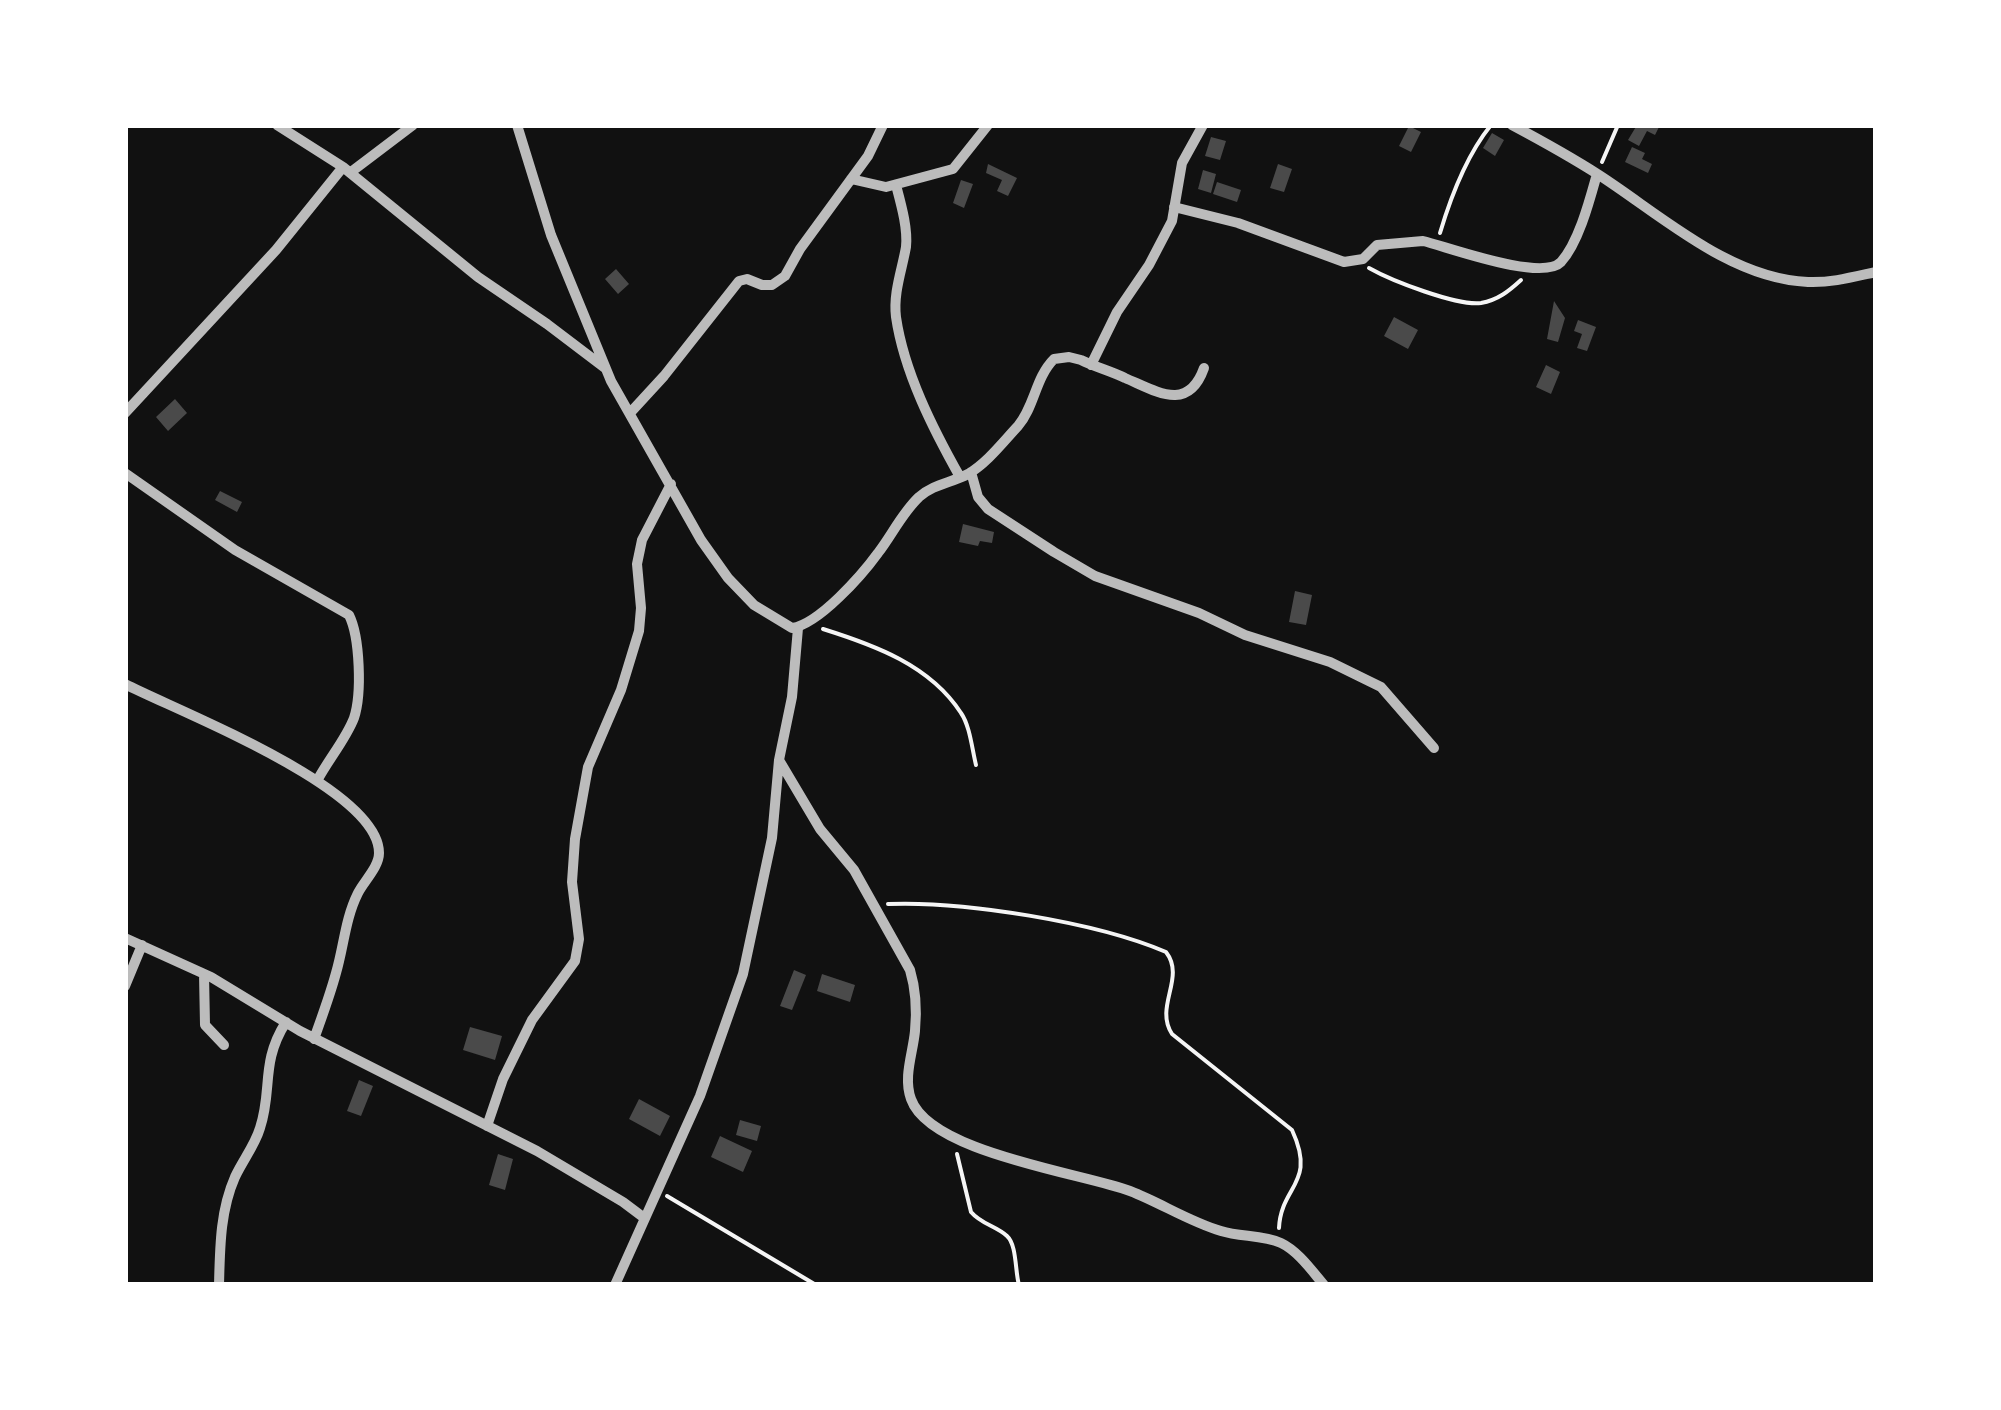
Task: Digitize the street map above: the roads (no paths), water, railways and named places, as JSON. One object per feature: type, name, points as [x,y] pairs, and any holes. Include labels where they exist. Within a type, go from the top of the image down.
[{"type":"street","points":[[277,125],[347,170],[478,277],[606,370]]},
{"type":"street","points":[[125,413],[347,170],[413,125]]},
{"type":"street","points":[[517,125],[551,235],[606,370],[701,540],[728,578],[754,605],[783,625],[802,626]]},
{"type":"street","points":[[630,413],[739,281],[747,278],[762,286],[780,282],[868,156],[883,125]]},
{"type":"street","points":[[850,179],[886,187],[953,169],[988,125]]},
{"type":"street","points":[[1091,365],[1117,312],[1164,239],[1172,221],[1182,162],[1203,125]]},
{"type":"street","points":[[1512,125],[1598,174],[1697,242],[1753,269],[1805,282],[1834,282],[1876,272]]},
{"type":"street","points":[[1174,207],[1238,223],[1344,262],[1363,260],[1377,244],[1391,241],[1434,244],[1494,261],[1536,267],[1561,262],[1580,228],[1598,174]]},
{"type":"street","points":[[896,185],[906,245],[896,315],[905,352],[932,425],[988,509],[1095,576],[1199,613],[1245,635],[1330,662],[1381,687],[1434,748]]},
{"type":"street","points":[[615,1285],[700,1096],[743,974],[772,838],[779,760],[802,626],[847,588],[878,554],[920,496],[941,482],[966,475],[1021,422],[1042,374],[1059,356],[1168,396],[1190,390],[1204,368]]},
{"type":"street","points":[[125,473],[235,550],[348,615],[354,625],[358,674],[354,719],[317,781]]},
{"type":"street","points":[[488,1126],[503,1079],[532,1020],[575,962],[579,939],[573,868],[588,766],[621,690],[638,631],[641,608],[637,564],[642,540],[671,484]]},
{"type":"street","points":[[125,684],[292,764],[356,814],[375,836],[379,852],[376,865],[359,891],[344,929],[337,970],[314,1038]]},
{"type":"street","points":[[779,760],[820,830],[854,870],[910,970],[916,988],[915,1031],[908,1073],[911,1098],[920,1114],[953,1136],[1038,1169],[1128,1190],[1219,1230],[1278,1241],[1324,1285]]},
{"type":"street","points":[[125,938],[204,974],[314,1038],[537,1151],[643,1217]]},
{"type":"street","points":[[125,986],[142,945]]},
{"type":"street","points":[[204,974],[206,1025],[224,1045]]},
{"type":"street","points":[[219,1285],[226,1204],[260,1129],[266,1069],[286,1022]]}]
